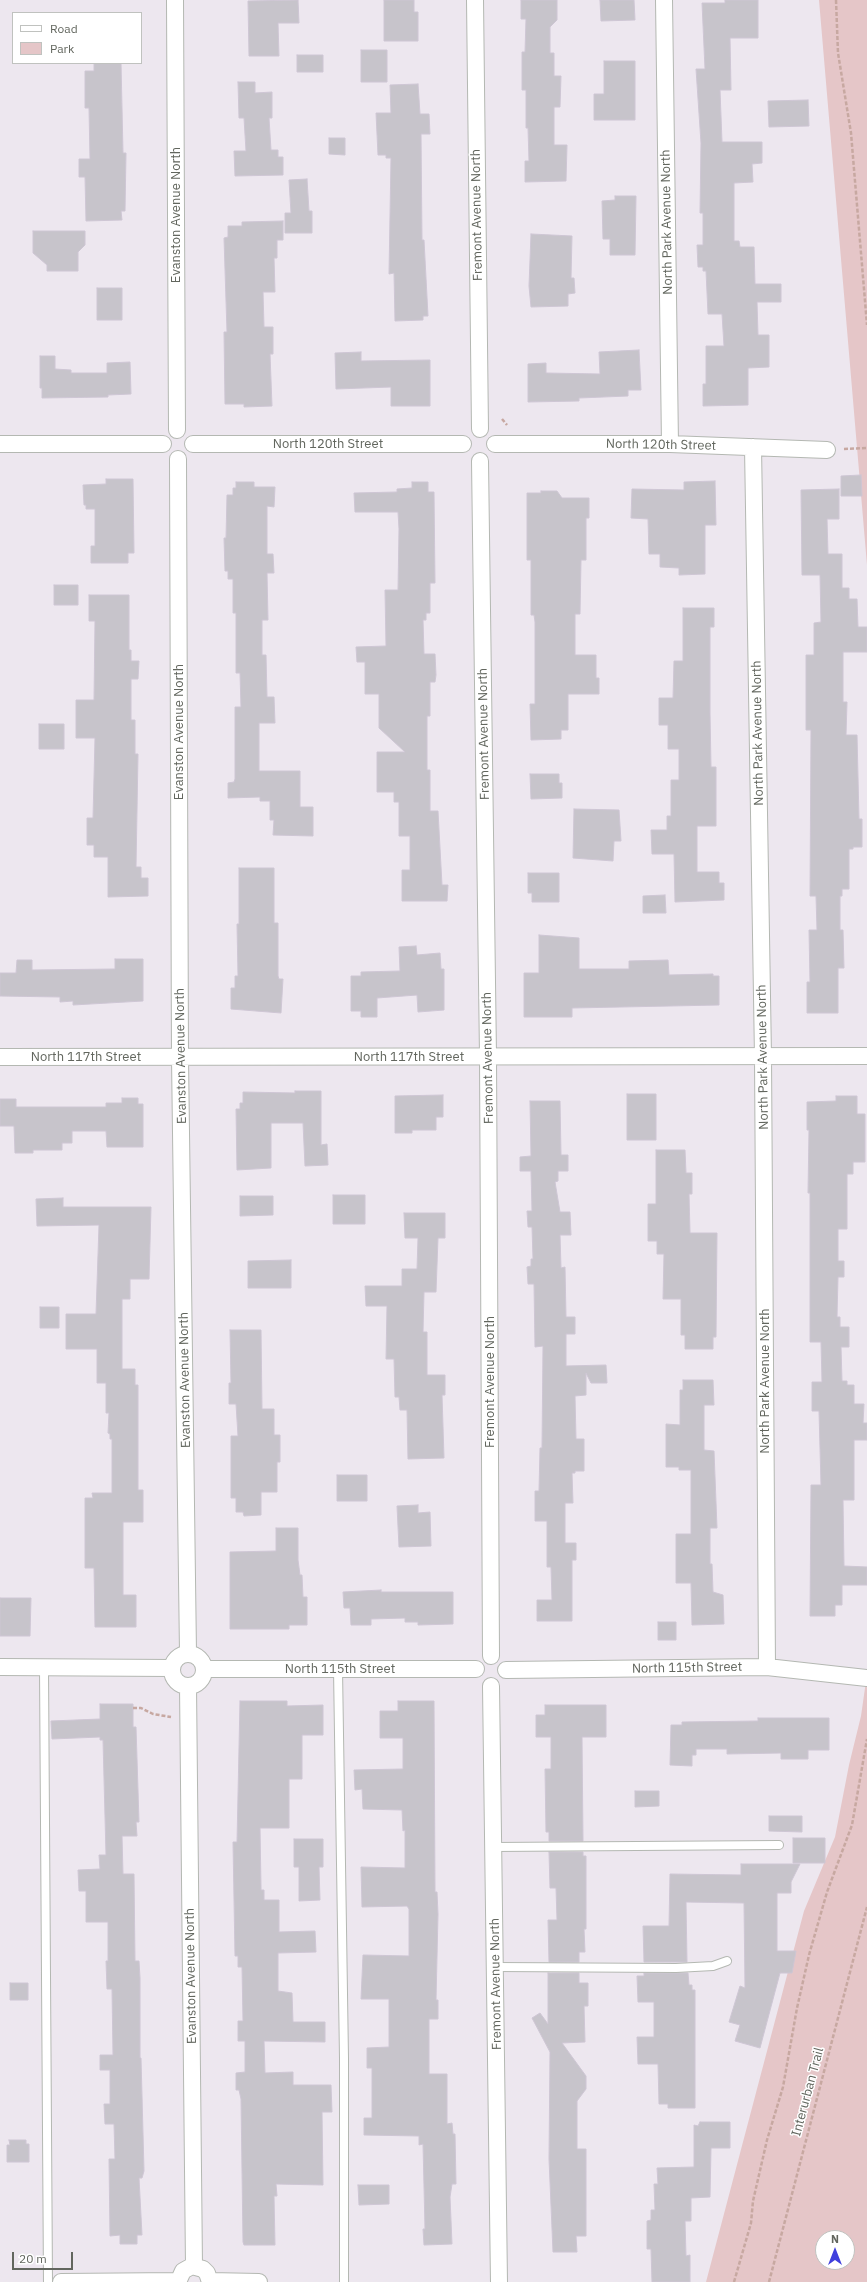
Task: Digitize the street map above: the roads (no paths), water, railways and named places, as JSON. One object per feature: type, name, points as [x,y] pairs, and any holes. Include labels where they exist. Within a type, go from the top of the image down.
[{"type":"street","name":"Evanston Avenue North","points":[[175,0],[177,430]]},
{"type":"street","name":"Fremont Avenue North","points":[[474,0],[480,429]]},
{"type":"street","name":"North Park Avenue North","points":[[664,0],[670,444]]},
{"type":"street","points":[[480,429],[492,436],[495,444],[492,455],[480,461],[468,456],[464,444],[469,433],[480,429]]},
{"type":"street","points":[[177,430],[186,432],[193,444],[187,456],[178,460],[168,456],[163,444],[168,433],[177,430]]},
{"type":"street","points":[[0,444],[163,444]]},
{"type":"street","name":"North 120th Street","points":[[193,444],[464,444]]},
{"type":"street","name":"North 120th Street","points":[[495,444],[670,444],[827,450]]},
{"type":"street","name":"North Park Avenue North","points":[[753,447],[763,1057],[767,1667]]},
{"type":"street","name":"Evanston Avenue North","points":[[178,460],[180,1058],[188,1653]]},
{"type":"street","name":"Fremont Avenue North","points":[[480,461],[488,1056],[491,1656]]},
{"type":"street","name":"North 117th Street","points":[[0,1057],[180,1058],[867,1056]]},
{"type":"street","points":[[188,1653],[198,1657],[204,1669],[200,1680],[188,1686],[176,1681],[172,1668],[178,1657],[188,1653]]},
{"type":"street","points":[[491,1656],[500,1659],[506,1670],[502,1681],[491,1686],[480,1681],[477,1677],[476,1669],[482,1659],[491,1656]]},
{"type":"street","points":[[0,1667],[172,1668]]},
{"type":"street","name":"North 115th Street","points":[[506,1670],[767,1667],[867,1678]]},
{"type":"street","name":"North 115th Street","points":[[204,1669],[476,1669]]},
{"type":"street","name":"Evanston Avenue North","points":[[188,1686],[194,2266]]},
{"type":"street","name":"Fremont Avenue North","points":[[491,1686],[496,1967],[499,2282]]},
{"type":"street","points":[[61,2282],[178,2281],[183,2271],[194,2266],[203,2269],[210,2281],[259,2282]]},
{"type":"lane","points":[[44,1668],[48,2282]]},
{"type":"lane","points":[[338,1668],[344,2058],[344,2282]]},
{"type":"lane","points":[[494,1847],[779,1845]]},
{"type":"lane","points":[[496,1967],[676,1968],[713,1966],[728,1961]]}]
